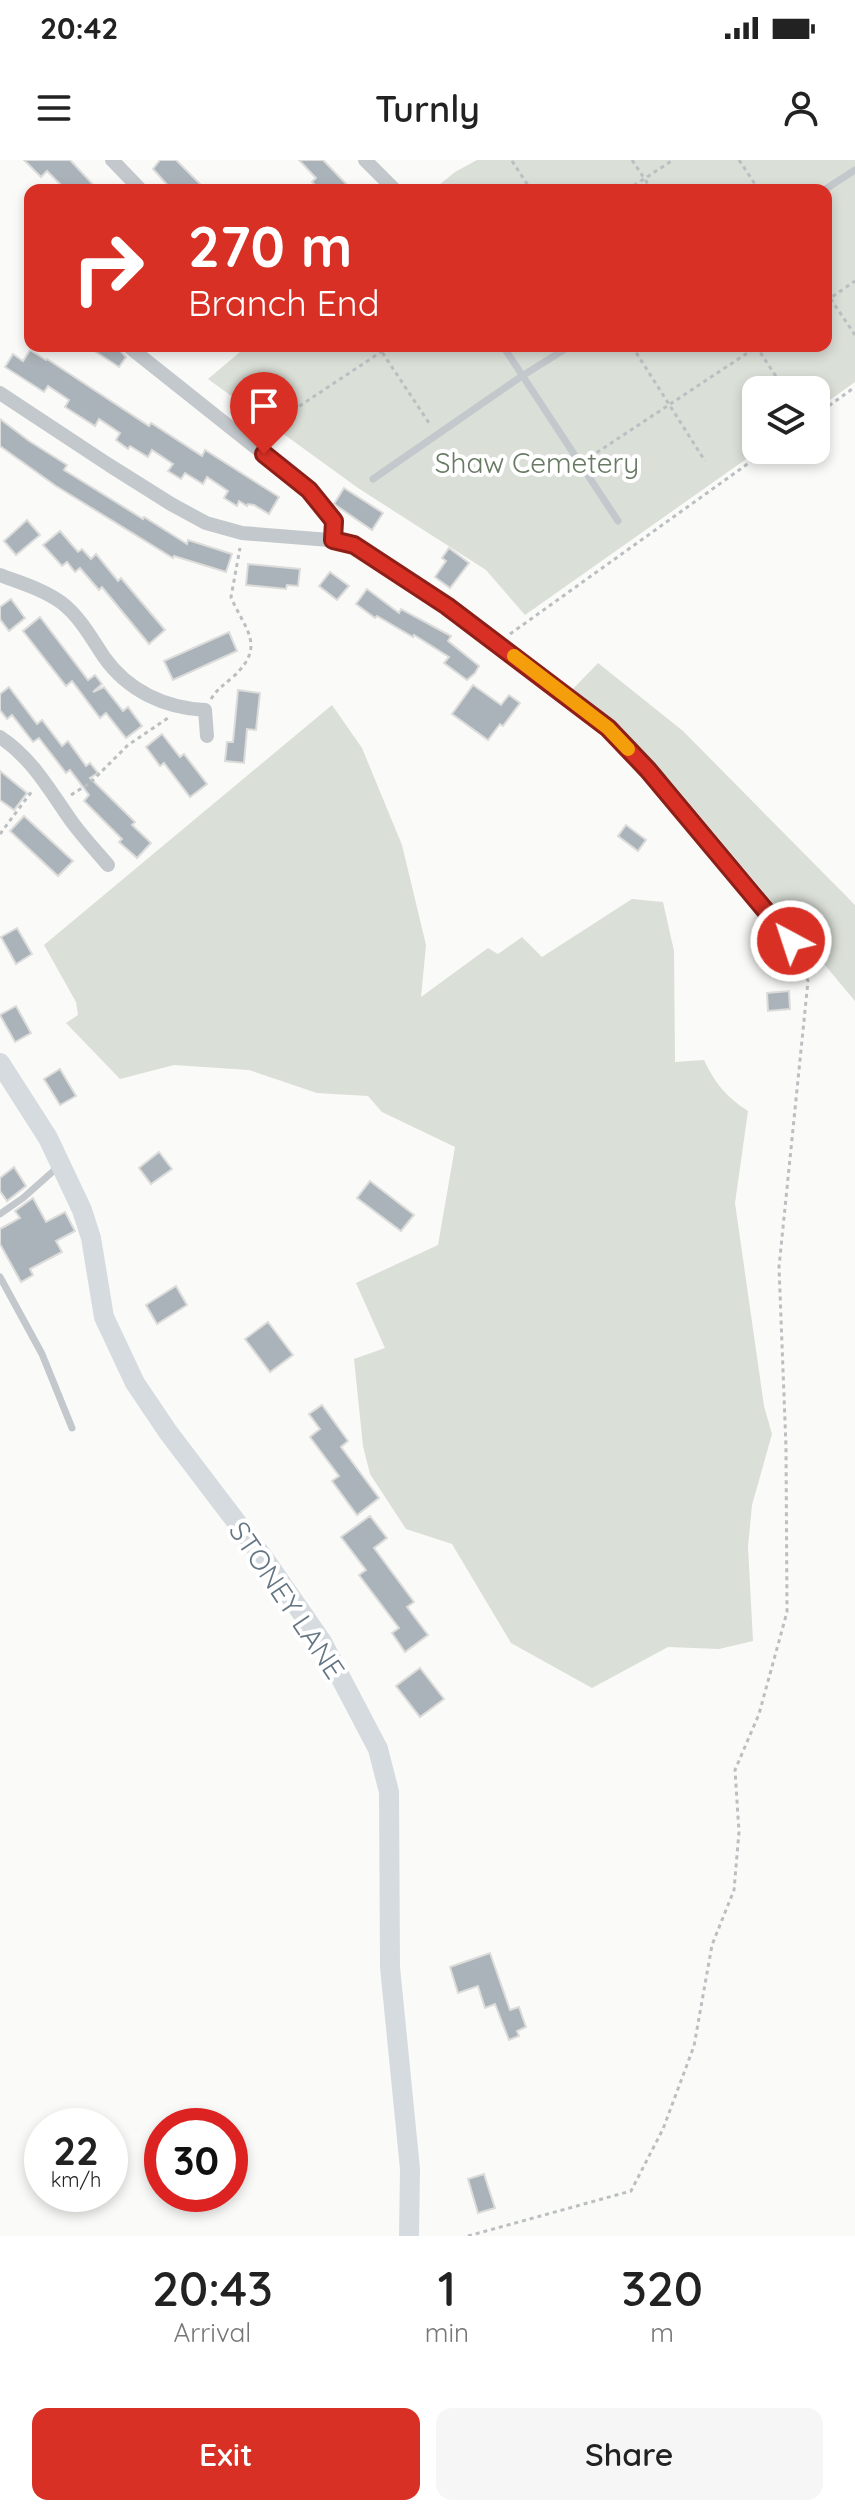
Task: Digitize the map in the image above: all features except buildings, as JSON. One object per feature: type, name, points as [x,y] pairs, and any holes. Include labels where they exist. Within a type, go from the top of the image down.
[{"type":"street","points":[[112,160],[135,184]]},
{"type":"street","points":[[365,160],[389,184]]},
{"type":"street","points":[[136,352],[309,490],[334,521],[333,540]]},
{"type":"street","points":[[0,393],[171,504],[206,523],[242,533],[333,540],[354,545],[380,560],[497,643],[608,728],[648,770],[791,941]]},
{"type":"street","points":[[0,575],[45,593],[63,604],[86,629],[116,672],[151,697],[180,708],[205,710],[207,736]]},
{"type":"street","points":[[0,737],[12,744],[43,780],[73,825],[108,865]]},
{"type":"street","name":"STONEY LANE","points":[[0,1063],[48,1138],[82,1210],[91,1238],[104,1317],[135,1383],[322,1642],[378,1749],[389,1792],[390,1967],[410,2169],[409,2236]]},
{"type":"lane","points":[[832,185],[855,170]]},
{"type":"lane","points":[[507,352],[618,521]]},
{"type":"lane","points":[[373,479],[560,352]]},
{"type":"lane","points":[[0,1214],[23,1198],[60,1164]]},
{"type":"lane","points":[[0,1277],[42,1354],[72,1428]]},
{"type":"path","points":[[632,160],[648,184]]},
{"type":"path","points":[[636,184],[673,160]]},
{"type":"path","points":[[739,160],[755,184]]},
{"type":"path","points":[[512,161],[527,184]]},
{"type":"path","points":[[832,296],[855,281]]},
{"type":"path","points":[[832,304],[855,335]]},
{"type":"path","points":[[286,415],[382,352],[437,435]]},
{"type":"path","points":[[636,352],[705,461]]},
{"type":"path","points":[[580,464],[748,352]]},
{"type":"path","points":[[761,352],[776,376]]},
{"type":"path","points":[[830,405],[855,387]]},
{"type":"path","points":[[497,643],[747,464]]},
{"type":"path","points":[[205,710],[216,691],[247,662],[252,648],[248,628],[231,597],[242,533]]},
{"type":"path","points":[[57,800],[76,793],[90,783],[128,745],[158,727],[180,708]]},
{"type":"path","points":[[0,834],[43,780]]},
{"type":"path","points":[[468,2236],[631,2191],[663,2129],[694,2046],[712,1945],[734,1890],[739,1832],[735,1770],[759,1714],[787,1612],[786,1447],[779,1267],[808,981],[791,941]]},
{"type":"green space","name":"Shaw Cemetery","points":[[477,160],[855,160],[855,382],[830,400],[830,376],[742,376],[742,462],[525,615],[486,570],[358,488],[208,379],[240,352],[832,352],[832,184],[440,184]]},
{"type":"green space","points":[[598,663],[683,731],[855,905],[855,1001],[669,779],[571,691]]},
{"type":"green space","points":[[332,705],[362,748],[402,845],[426,945],[421,997],[488,948],[498,954],[522,937],[542,957],[632,899],[663,902],[674,951],[675,1062],[704,1060],[722,1089],[748,1111],[735,1203],[764,1406],[772,1434],[752,1505],[748,1547],[753,1641],[719,1649],[668,1647],[592,1688],[511,1643],[452,1544],[406,1529],[370,1474],[363,1446],[354,1359],[385,1348],[356,1283],[438,1245],[455,1147],[382,1112],[368,1096],[317,1093],[249,1070],[174,1065],[120,1079],[66,1023],[78,1015],[76,1002],[44,945]]},
{"type":"slow traffic","points":[[514,656],[608,728],[628,749]]},
{"type":"route","points":[[264,454],[309,490],[334,521],[333,540],[354,545],[380,560],[501,645],[608,728],[648,770],[791,941]]}]
